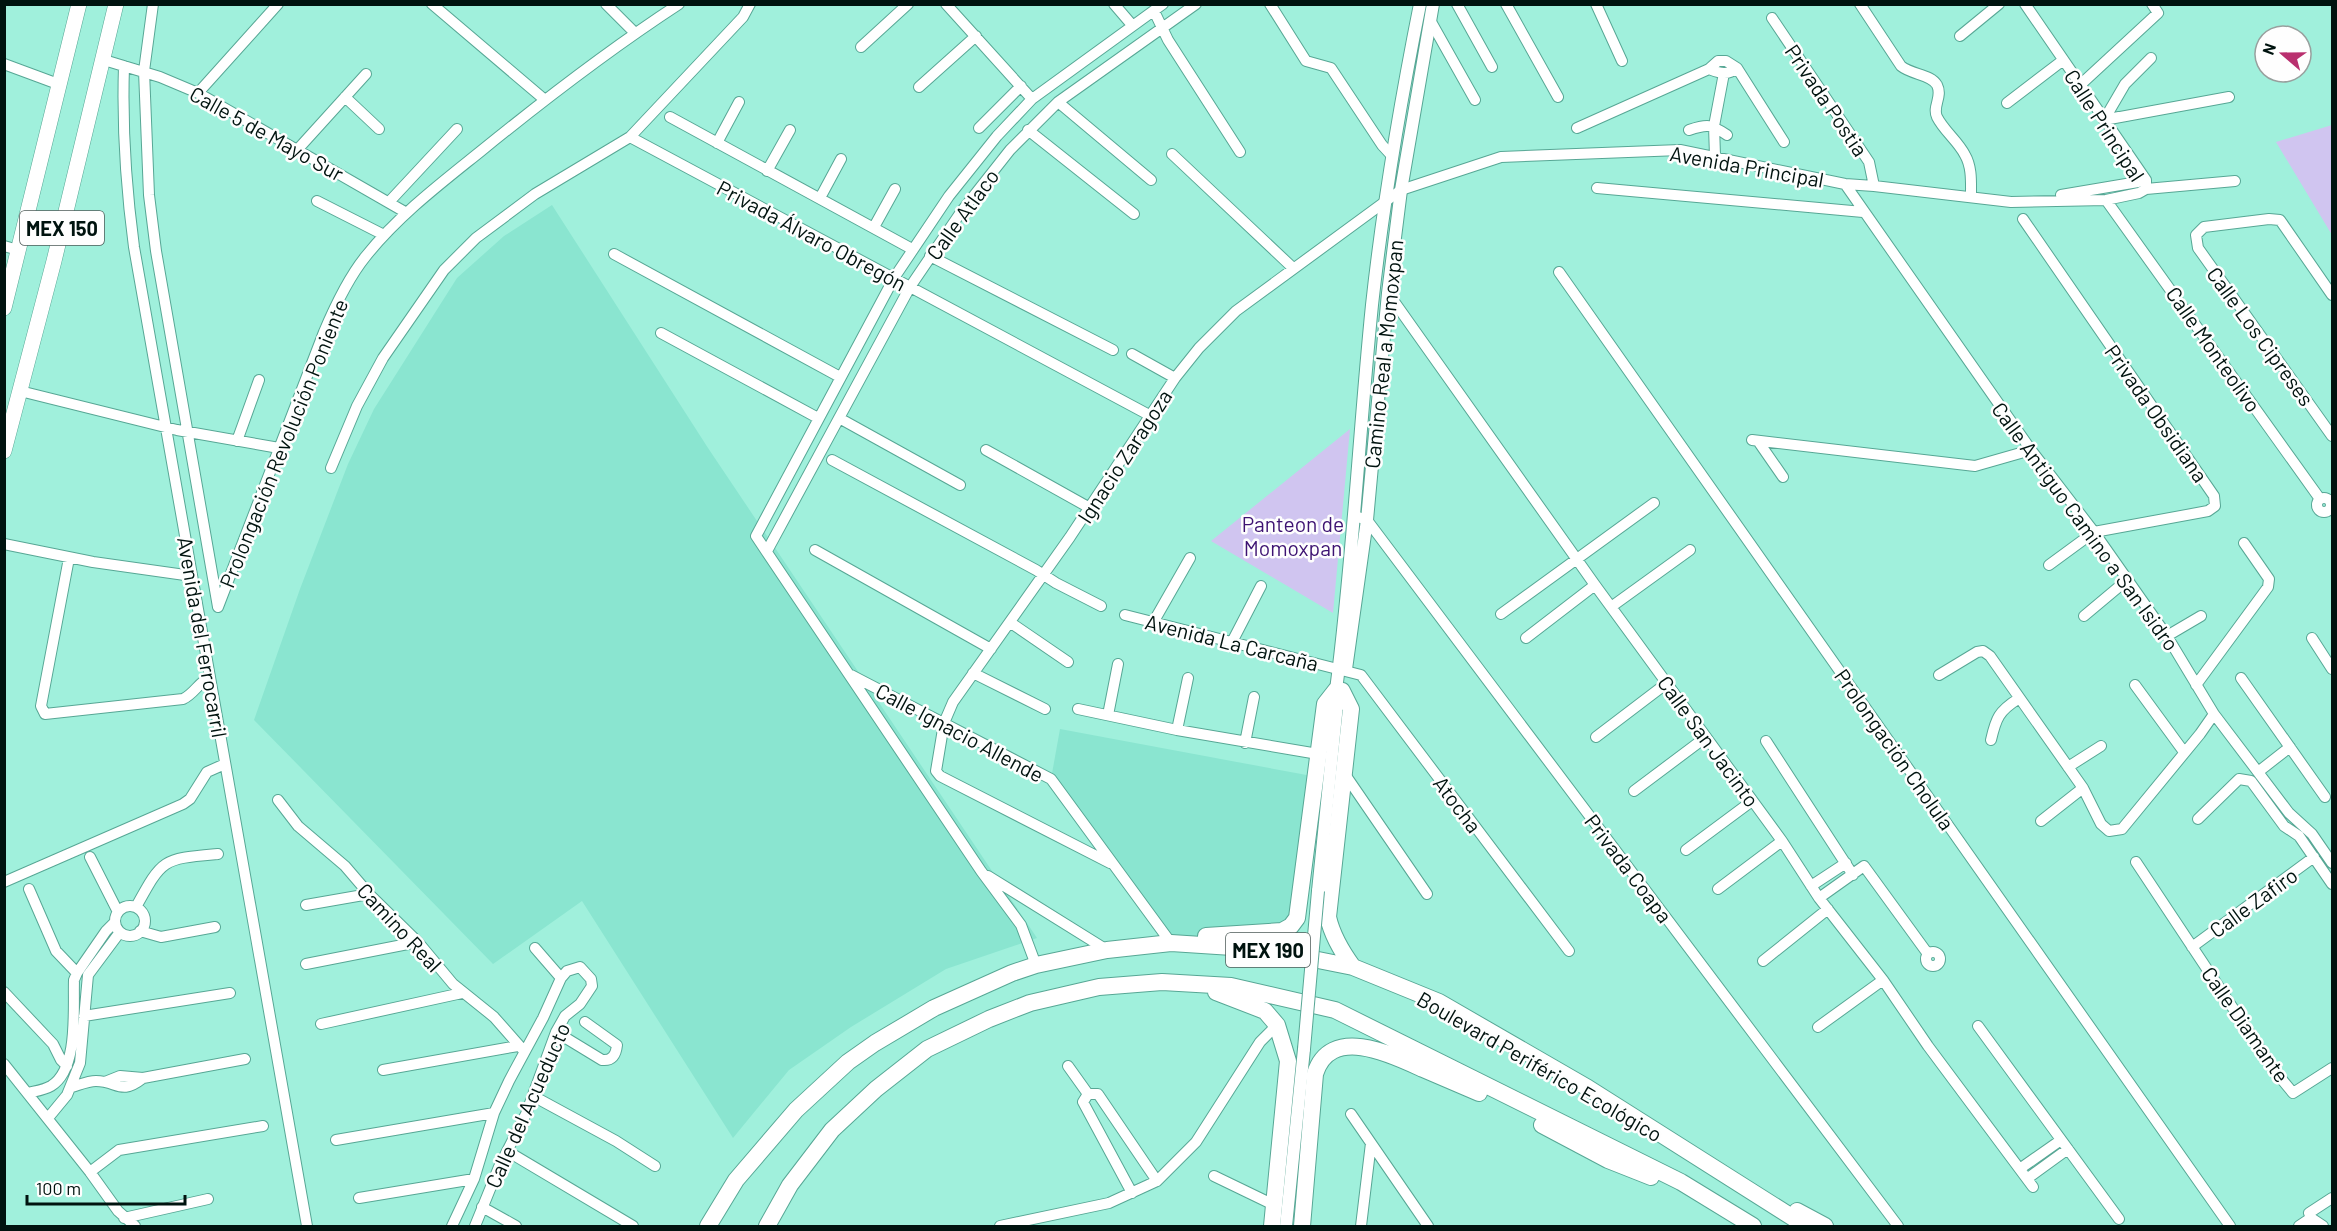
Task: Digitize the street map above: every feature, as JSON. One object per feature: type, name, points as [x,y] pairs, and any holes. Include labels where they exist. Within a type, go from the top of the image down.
[{"type":"highway","points":[[1171,943],[1208,936],[1278,932],[1287,929],[1294,922],[1299,914],[1325,704],[1338,695],[1351,709],[1328,916],[1330,929],[1353,967]]},
{"type":"highway","name":"Boulevard Periférico Ecológico","points":[[708,1227],[736,1180],[765,1144],[796,1110],[848,1062],[875,1043],[934,1008],[999,978],[1036,966],[1107,950],[1171,943],[1263,949],[1353,967],[1439,1002],[1588,1089],[1806,1227]]},
{"type":"highway","points":[[1162,982],[1210,990],[1242,1001],[1265,1011],[1277,1025],[1288,1061],[1272,1227]]},
{"type":"highway","name":"Boulevard Periférico Ecológico","points":[[768,1227],[790,1185],[832,1130],[876,1089],[927,1049],[989,1018],[1030,1003],[1100,987],[1162,982],[1231,986],[1335,1010],[1681,1182],[1753,1227]]},
{"type":"highway","points":[[1302,1227],[1315,1074],[1325,1057],[1335,1050],[1345,1048],[1366,1047],[1390,1054],[1502,1104],[1608,1160],[1652,1177],[1681,1182]]},
{"type":"highway","name":"Boulevard Periférico Ecológico","points":[[1748,1190],[1781,1202],[1825,1227]]},
{"type":"main road","name":"MEX 150","points":[[4,308],[11,248],[79,4]]},
{"type":"main road","name":"MEX 150","points":[[4,451],[104,60],[116,4]]},
{"type":"street","name":"Avenida del Ferrocarril","points":[[153,4],[144,71],[149,195],[218,607]]},
{"type":"street","points":[[198,93],[278,4]]},
{"type":"street","points":[[432,4],[545,99]]},
{"type":"street","points":[[606,4],[635,33]]},
{"type":"street","name":"Prolongación Revolución Poniente","points":[[218,607],[334,309],[364,258],[405,212],[545,99],[679,4]]},
{"type":"street","points":[[332,468],[357,406],[383,358],[444,270],[476,238],[535,194],[630,137],[743,17],[750,4]]},
{"type":"street","points":[[861,47],[908,4]]},
{"type":"street","points":[[946,4],[1032,99]]},
{"type":"street","points":[[1114,4],[1132,25]]},
{"type":"street","name":"Calle Atlaco","points":[[1159,8],[1132,25],[1032,99],[997,136],[949,196],[894,278],[756,536],[766,551],[910,287],[930,256],[1010,150],[1058,102],[1196,4]]},
{"type":"street","points":[[1270,4],[1306,61],[1331,68],[1382,145],[1393,157]]},
{"type":"street","points":[[1457,4],[1491,67]]},
{"type":"street","points":[[1506,4],[1558,97]]},
{"type":"street","points":[[1596,4],[1623,61]]},
{"type":"street","points":[[1860,4],[1901,66],[1909,73],[1930,78],[1937,86],[1939,97],[1935,109],[1937,117],[1965,155],[1970,169],[1971,196]]},
{"type":"street","points":[[1960,36],[1999,4]]},
{"type":"street","name":"Calle Principal","points":[[1971,196],[2010,202],[2106,200],[2139,193],[2146,189],[2146,180],[2061,62],[2025,4]]},
{"type":"street","points":[[2079,86],[2158,13],[2152,4]]},
{"type":"street","points":[[1159,8],[1162,28],[1239,152]]},
{"type":"street","points":[[1427,11],[1475,99]]},
{"type":"street","name":"Camino Real a Momoxpan","points":[[1361,518],[1372,305],[1393,157],[1427,11]]},
{"type":"street","name":"Camino Real a Momoxpan","points":[[1286,1227],[1338,695],[1401,190],[1427,11]]},
{"type":"street","name":"Privada Postia","points":[[1772,18],[1869,162],[1874,186]]},
{"type":"street","points":[[919,87],[976,36]]},
{"type":"street","points":[[2104,120],[2125,84],[2151,58]]},
{"type":"street","points":[[104,60],[124,66]]},
{"type":"street","points":[[1577,129],[1709,69],[1718,61],[1726,61],[1737,68],[1784,142]]},
{"type":"street","points":[[2007,103],[2061,62],[2118,147],[2138,182],[2061,195]]},
{"type":"street","points":[[4,64],[58,84]]},
{"type":"street","name":"Avenida del Ferrocarril","points":[[124,66],[123,109],[129,207],[307,1227]]},
{"type":"street","name":"Calle 5 de Mayo Sur","points":[[124,66],[144,71],[198,93],[298,148],[405,212]]},
{"type":"street","points":[[1709,69],[1724,74],[1731,73],[1737,68]]},
{"type":"street","points":[[298,148],[366,74]]},
{"type":"street","points":[[1715,156],[1724,74]]},
{"type":"street","points":[[979,128],[1021,86]]},
{"type":"street","points":[[345,97],[379,129]]},
{"type":"street","points":[[2104,120],[2229,97]]},
{"type":"street","points":[[717,143],[739,102]]},
{"type":"street","points":[[1058,102],[1151,180]]},
{"type":"street","points":[[670,117],[912,249]]},
{"type":"street","points":[[2104,120],[2119,117]]},
{"type":"street","points":[[1689,130],[1703,126],[1719,132]]},
{"type":"street","points":[[389,202],[457,129]]},
{"type":"street","points":[[767,171],[790,129]]},
{"type":"street","points":[[1028,130],[1134,214]]},
{"type":"street","points":[[997,136],[1010,150]]},
{"type":"street","name":"Privada Álvaro Obregón","points":[[630,137],[1151,416]]},
{"type":"street","name":"Avenida Principal","points":[[1387,199],[1401,190],[1501,157],[1680,150],[1845,184],[1971,196]]},
{"type":"street","points":[[1172,154],[1293,268]]},
{"type":"street","points":[[820,198],[841,159]]},
{"type":"street","points":[[2146,189],[2235,181]]},
{"type":"street","name":"Calle Antiguo Camino a San Isidro","points":[[1845,184],[2031,450],[2094,532],[2167,636],[2214,714],[2289,813],[2312,834],[2332,860]]},
{"type":"street","points":[[1597,188],[1863,212]]},
{"type":"street","points":[[874,227],[895,189]]},
{"type":"street","name":"Ignacio Zaragoza","points":[[1110,863],[940,776],[936,771],[944,723],[953,702],[1044,575],[1175,378],[1199,348],[1236,311],[1387,199]]},
{"type":"street","name":"Calle Monteolivo","points":[[2106,200],[2320,498],[2317,504],[2318,509],[2331,513]]},
{"type":"street","points":[[317,201],[384,235]]},
{"type":"street","name":"Privada Obsidiana","points":[[2023,219],[2214,496],[2215,506],[2208,511],[2094,532]]},
{"type":"street","name":"Calle Los Cipreses","points":[[2332,295],[2280,220],[2269,219],[2204,227],[2196,235],[2198,248],[2332,436]]},
{"type":"street","points":[[614,254],[840,377]]},
{"type":"street","points":[[930,256],[1113,350]]},
{"type":"street","name":"Prolongación Cholula","points":[[1559,272],[2230,1227]]},
{"type":"street","name":"Calle San Jacinto","points":[[1388,293],[1595,585],[1782,841],[1810,886],[2030,1182],[2068,1149]]},
{"type":"street","points":[[661,333],[818,418]]},
{"type":"street","points":[[1132,354],[1175,378]]},
{"type":"street","points":[[237,441],[259,380]]},
{"type":"street","points":[[20,391],[188,432],[279,448]]},
{"type":"street","points":[[839,418],[960,485]]},
{"type":"street","points":[[811,430],[827,439]]},
{"type":"street","points":[[1784,477],[1755,440],[1975,466],[2031,450]]},
{"type":"street","points":[[987,450],[1089,508]]},
{"type":"street","points":[[832,460],[1044,575],[1056,584],[1101,606]]},
{"type":"street","points":[[1501,614],[1654,503]]},
{"type":"street","name":"Privada Coapa","points":[[1361,518],[1898,1227]]},
{"type":"street","points":[[2049,565],[2094,532]]},
{"type":"street","points":[[2196,685],[2268,587],[2269,579],[2244,543]]},
{"type":"street","points":[[4,544],[69,558],[192,576]]},
{"type":"street","points":[[815,550],[991,649]]},
{"type":"street","points":[[1611,606],[1690,550]]},
{"type":"street","points":[[766,551],[981,872],[1020,925],[1036,966]]},
{"type":"street","points":[[69,558],[41,706],[42,711],[49,715],[183,699],[210,677]]},
{"type":"street","points":[[1154,621],[1190,558]]},
{"type":"street","points":[[2084,616],[2127,580]]},
{"type":"street","points":[[1526,638],[1595,585]]},
{"type":"street","points":[[1232,642],[1261,586]]},
{"type":"street","name":"Avenida La Carcaña","points":[[1125,615],[1342,670]]},
{"type":"street","points":[[2167,636],[2201,616]]},
{"type":"street","points":[[1011,623],[1068,662]]},
{"type":"street","points":[[2312,638],[2332,669]]},
{"type":"street","points":[[1939,675],[1983,651],[1990,656],[2018,699],[2083,788],[2101,824],[2109,831],[2122,830],[2214,714]]},
{"type":"street","points":[[1108,716],[1118,664]]},
{"type":"street","name":"Atocha","points":[[1342,670],[1361,675],[1569,951]]},
{"type":"street","name":"Calle Ignacio Allende","points":[[848,673],[1051,779],[1110,863],[1171,943]]},
{"type":"street","points":[[973,673],[1044,709]]},
{"type":"street","points":[[1177,730],[1188,678]]},
{"type":"street","points":[[2241,678],[2325,797]]},
{"type":"street","points":[[1596,737],[1667,683]]},
{"type":"street","points":[[2135,685],[2184,752]]},
{"type":"street","points":[[1245,743],[1254,697]]},
{"type":"street","points":[[1991,740],[1996,719],[2005,707],[2018,699]]},
{"type":"street","points":[[1078,709],[1245,743],[1318,754]]},
{"type":"street","points":[[1634,791],[1706,737]]},
{"type":"street","points":[[1766,741],[1853,875]]},
{"type":"street","points":[[2067,767],[2101,746]]},
{"type":"street","points":[[2258,772],[2290,747]]},
{"type":"street","points":[[4,882],[183,804],[190,799],[211,768],[225,764]]},
{"type":"street","points":[[1344,772],[1426,894]]},
{"type":"street","points":[[2198,819],[2239,779],[2245,778],[2251,781],[2284,826],[2299,836],[2332,884]]},
{"type":"street","points":[[2041,821],[2083,788]]},
{"type":"street","name":"Camino Real","points":[[278,800],[298,826],[331,853],[418,942],[462,993],[494,1017],[521,1048]]},
{"type":"street","points":[[1686,850],[1752,801]]},
{"type":"street","points":[[1718,889],[1782,841]]},
{"type":"street","points":[[136,907],[154,875],[169,862],[178,858],[218,854]]},
{"type":"street","points":[[48,1118],[72,1087],[80,1064],[88,975],[118,922],[126,907],[136,907],[144,918],[140,931],[133,936],[118,922],[90,856]]},
{"type":"street","name":"Calle Zafiro","points":[[2192,947],[2314,857]]},
{"type":"street","points":[[2136,862],[2192,947]]},
{"type":"street","points":[[1810,886],[1846,863]]},
{"type":"street","points":[[1819,898],[1864,866],[1928,954]]},
{"type":"street","points":[[981,872],[1107,950]]},
{"type":"street","points":[[29,889],[56,951],[77,973]]},
{"type":"street","points":[[306,905],[369,894]]},
{"type":"street","points":[[1763,961],[1828,909]]},
{"type":"street","points":[[28,1093],[49,1088],[59,1079],[67,1066],[71,1042],[74,980],[106,931],[118,922]]},
{"type":"street","points":[[140,931],[161,937],[215,927]]},
{"type":"street","points":[[306,964],[418,942]]},
{"type":"street","name":"Calle Diamante","points":[[2192,947],[2274,1070],[2293,1093],[2332,1068]]},
{"type":"street","points":[[535,948],[561,978]]},
{"type":"street","name":"Calle del Acueducto","points":[[452,1227],[474,1179],[494,1113],[521,1048],[543,1018],[561,978],[567,971],[580,967],[591,979],[592,986],[580,1004],[565,1016],[556,1032],[533,1096],[498,1167],[475,1227]]},
{"type":"street","points":[[1818,1028],[1882,980]]},
{"type":"street","points":[[4,992],[53,1044],[60,1060],[67,1066]]},
{"type":"street","points":[[84,1016],[230,993]]},
{"type":"street","points":[[321,1024],[462,993]]},
{"type":"street","points":[[556,1032],[602,1060],[607,1061],[613,1057],[617,1045],[585,1022]]},
{"type":"street","points":[[1000,1227],[1033,1223],[1109,1203],[1157,1181],[1196,1142],[1260,1042],[1277,1025]]},
{"type":"street","points":[[1978,1026],[2119,1219]]},
{"type":"street","points":[[53,1044],[71,1042]]},
{"type":"street","points":[[383,1070],[521,1048]]},
{"type":"street","points":[[72,1087],[128,1075],[143,1078],[245,1059]]},
{"type":"street","points":[[4,1064],[124,1218],[135,1227]]},
{"type":"street","points":[[80,1064],[100,1082]]},
{"type":"street","points":[[1068,1066],[1088,1094]]},
{"type":"street","points":[[1088,1094],[1098,1094],[1157,1181]]},
{"type":"street","points":[[1088,1094],[1083,1102],[1132,1192]]},
{"type":"street","points":[[533,1096],[616,1141],[655,1166]]},
{"type":"street","points":[[336,1140],[494,1113]]},
{"type":"street","points":[[1351,1114],[1428,1227]]},
{"type":"street","points":[[90,1172],[119,1150],[263,1126]]},
{"type":"street","points":[[2021,1168],[2061,1140]]},
{"type":"street","points":[[1361,1227],[1371,1143]]},
{"type":"street","points":[[507,1151],[633,1227]]},
{"type":"street","points":[[481,1158],[498,1167]]},
{"type":"street","points":[[1214,1176],[1274,1205]]},
{"type":"street","points":[[359,1198],[474,1179]]},
{"type":"street","points":[[2323,1227],[2308,1213],[2332,1198]]},
{"type":"street","points":[[124,1218],[208,1199]]},
{"type":"street","points":[[482,1207],[516,1227]]},
{"type":"street","points":[[2299,1227],[2312,1218]]},
{"type":"shaded area","points":[[552,205],[708,448],[1037,938],[946,969],[851,1027],[789,1070],[733,1138],[582,901],[493,964],[254,720],[300,589],[348,464],[374,409],[457,278],[504,236]]},
{"type":"shaded area","points":[[1060,729],[1312,776],[1293,916],[1287,925],[1213,931],[1171,943],[1051,779]]},
{"type":"green space","points":[[2332,125],[2332,235],[2276,142]]},
{"type":"green space","name":"Panteon de Momoxpan","points":[[1350,429],[1333,613],[1211,541]]}]
